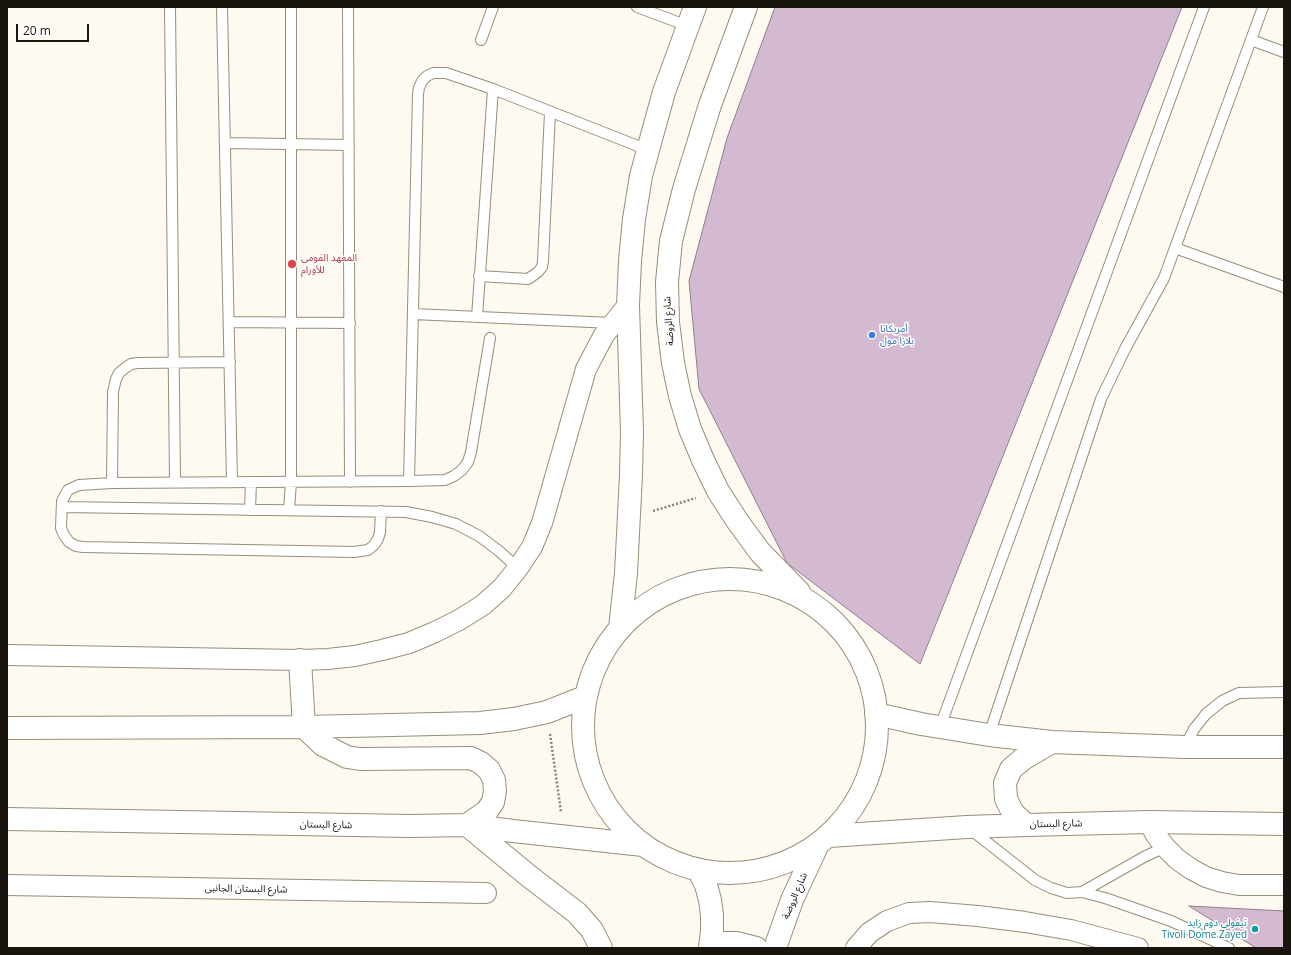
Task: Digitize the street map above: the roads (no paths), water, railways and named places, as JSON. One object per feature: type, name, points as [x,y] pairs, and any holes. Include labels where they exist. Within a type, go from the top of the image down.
[{"type":"street","name":"شارع الروضة","points":[[746,7],[710,105],[684,189],[671,241],[668,282],[668,322],[673,363],[680,396],[698,448],[718,491],[760,552],[785,579],[812,604]]},
{"type":"street","points":[[620,628],[626,573],[632,433],[628,305],[634,219],[641,176],[664,92],[692,17]]},
{"type":"street","points":[[7,655],[300,660],[355,656],[409,643],[459,620],[483,605],[502,588],[532,547],[542,523],[586,369],[594,352],[612,323],[628,305]]},
{"type":"street","points":[[738,579],[764,583],[789,591],[812,604],[832,621],[850,641],[863,664],[872,688],[876,714],[876,737],[873,759],[867,781],[857,801],[844,819],[824,840],[797,858],[774,867],[749,873],[724,874],[699,871],[680,865],[660,856],[643,845],[625,830],[610,811],[598,791],[589,768],[583,739],[585,696],[592,674],[602,652],[620,628],[639,610],[662,595],[686,586],[711,580],[738,579]]},
{"type":"street","points":[[300,660],[304,727],[323,745],[347,757],[360,759],[471,758],[481,763],[489,770],[494,780],[495,791],[493,802],[487,811],[467,825],[530,877],[577,913],[592,930],[601,948]]},
{"type":"street","points":[[7,728],[304,727],[480,723],[514,719],[546,712],[585,696]]},
{"type":"street","points":[[876,714],[989,735],[1052,742],[1185,747],[1284,747]]},
{"type":"street","points":[[1026,825],[1013,813],[1006,799],[1005,783],[1011,769],[1023,759],[1052,742]]},
{"type":"street","name":"شارع البستان","points":[[7,819],[410,826],[467,825],[643,845]]},
{"type":"street","points":[[1149,822],[1165,847],[1177,859],[1206,877],[1222,882],[1239,884],[1284,885]]},
{"type":"street","name":"شارع البستان","points":[[824,840],[967,827],[1149,822],[1284,824]]},
{"type":"street","name":"شارع الروضة","points":[[775,948],[792,900],[824,840]]},
{"type":"street","points":[[699,871],[706,885],[710,900],[712,915],[710,947],[723,943],[736,943],[756,948]]},
{"type":"street","name":"شارع البستان الجانبى","points":[[7,886],[486,893]]},
{"type":"street","points":[[856,948],[869,933],[888,921],[909,913],[930,912],[978,916],[1071,930],[1138,948]]},
{"type":"lane","points":[[170,7],[175,482]]},
{"type":"lane","points":[[222,7],[232,482]]},
{"type":"lane","points":[[289,510],[292,482],[291,7]]},
{"type":"lane","points":[[348,7],[350,482]]},
{"type":"lane","points":[[481,40],[493,7]]},
{"type":"lane","points":[[637,7],[692,17]]},
{"type":"lane","points":[[940,727],[1204,7]]},
{"type":"lane","points":[[989,735],[1101,399],[1125,349],[1164,278],[1263,7]]},
{"type":"lane","points":[[1251,40],[1284,52]]},
{"type":"lane","points":[[409,481],[419,88],[427,76],[433,73],[446,73],[648,150]]},
{"type":"lane","points":[[477,317],[493,90]]},
{"type":"lane","points":[[479,276],[528,279],[542,267],[544,261],[550,112]]},
{"type":"lane","points":[[225,143],[349,145]]},
{"type":"lane","points":[[1175,248],[1284,287]]},
{"type":"lane","points":[[413,314],[612,323]]},
{"type":"lane","points":[[229,322],[350,323]]},
{"type":"lane","points":[[381,511],[380,532],[378,539],[368,550],[354,552],[76,546],[69,542],[61,528],[62,507],[65,495],[74,486],[79,485],[175,482],[350,482],[445,480],[462,470],[468,462],[471,452],[490,338]]},
{"type":"lane","points":[[112,483],[113,392],[116,379],[125,368],[131,364],[230,362]]},
{"type":"lane","points":[[250,510],[252,482]]},
{"type":"lane","points":[[62,507],[381,511],[413,513],[432,516],[456,524],[479,536],[500,551],[518,568]]},
{"type":"lane","points":[[1185,747],[1194,729],[1206,714],[1222,701],[1239,693],[1284,692]]},
{"type":"lane","points":[[967,827],[1035,880],[1051,888],[1067,893],[1082,892],[1105,898],[1170,921],[1229,948]]},
{"type":"lane","points":[[1082,892],[1165,847]]},
{"type":"place","name":"المعهد القومى للأورام","points":[[292,264]]},
{"type":"place","name":"أمريكانا بلازا مول","points":[[872,335]]},
{"type":"place","name":"تيفولى دوم زايد Tivoli Dome Zayed","points":[[1255,929]]}]
